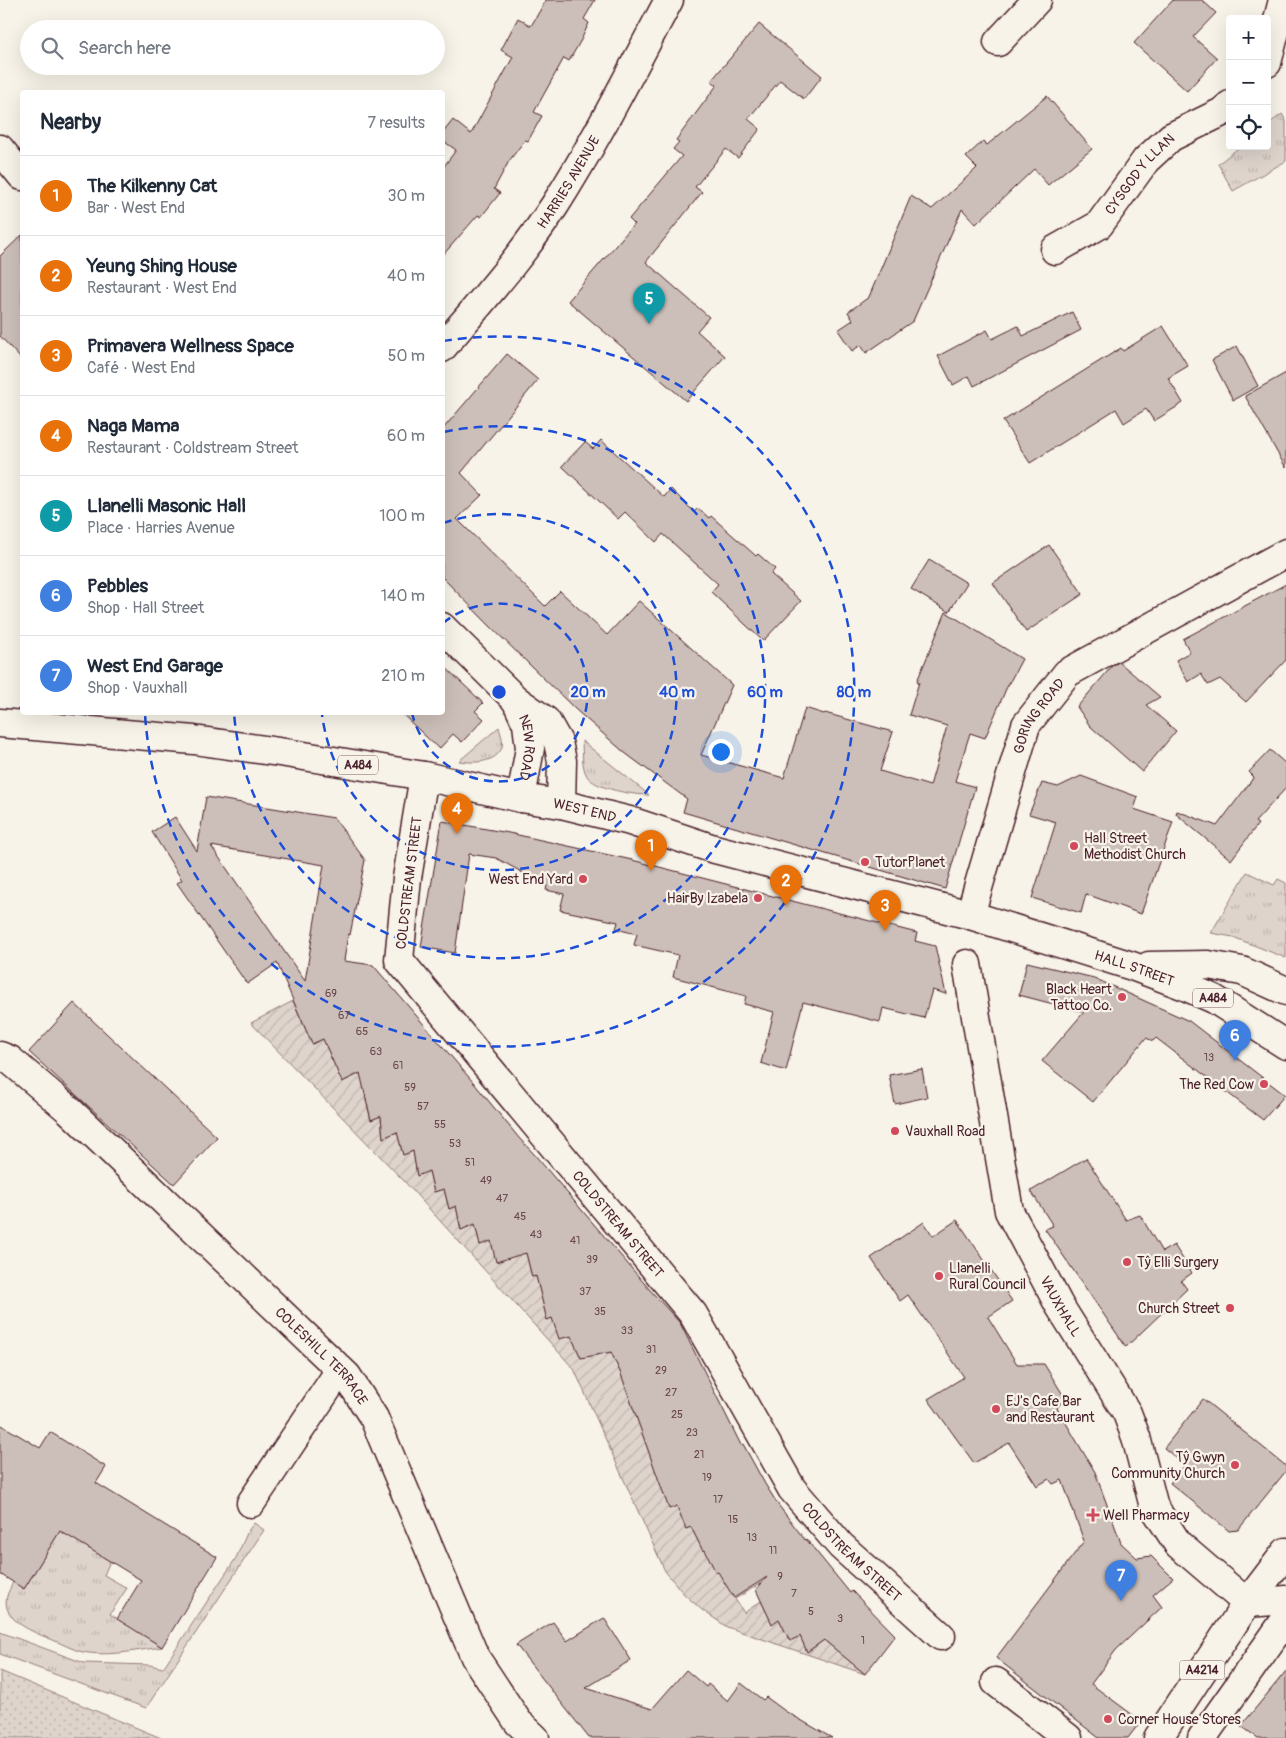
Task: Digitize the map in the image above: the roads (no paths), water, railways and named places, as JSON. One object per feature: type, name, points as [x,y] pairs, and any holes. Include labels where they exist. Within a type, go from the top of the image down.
[{"type":"street","name":"HARRIES AVENUE","points":[[445,345],[497,284],[554,206],[593,141],[668,0]]},
{"type":"street","points":[[998,42],[1037,0]]},
{"type":"street","points":[[1268,60],[1283,0]]},
{"type":"street","name":"CYSGOD Y LLAN","points":[[1055,250],[1099,225],[1146,160],[1171,137],[1226,108]]},
{"type":"street","points":[[0,149],[20,174]]},
{"type":"street","name":"GORING ROAD","points":[[970,915],[1026,726],[1067,673],[1286,553]]},
{"type":"street","name":"NEW ROAD","points":[[445,630],[516,700],[546,720],[558,742],[562,760],[561,804]]},
{"type":"street","name":"NEW ROAD","points":[[516,700],[527,724],[530,748],[521,798]]},
{"type":"street","name":"WEST END","points":[[0,724],[194,740],[424,776],[521,798],[561,804],[630,821],[720,850],[970,915]]},
{"type":"street","name":"COLDSTREAM STREET","points":[[424,776],[407,878],[400,960],[694,1314],[792,1489],[841,1546],[940,1636]]},
{"type":"street","name":"HALL STREET","points":[[970,915],[1132,966],[1184,986],[1214,999],[1286,1046]]},
{"type":"street","name":"VAUXHALL","points":[[967,964],[1009,1211],[1059,1305],[1127,1413],[1136,1438],[1154,1507],[1178,1544],[1247,1603]]},
{"type":"street","name":"A484","points":[[1132,966],[1208,965],[1242,971],[1286,991]]},
{"type":"street","name":"COLESHILL TERRACE","points":[[0,1056],[10,1060],[69,1110],[347,1376],[374,1418],[475,1657],[518,1722],[535,1738]]},
{"type":"street","points":[[251,1503],[340,1370]]},
{"type":"street","name":"A4214","points":[[1158,1738],[1247,1603],[1286,1552]]},
{"type":"street","points":[[1247,1603],[1286,1600]]},
{"type":"street","name":"A4214","points":[[1202,1738],[1286,1619]]},
{"type":"street","points":[[996,1682],[1068,1738]]},
{"type":"place","name":"Llanelli Masonic Hall","points":[[649,324]]},
{"type":"place","name":"Naga Mama","points":[[457,834]]},
{"type":"place","name":"Hall Street Methodist Church","points":[[1074,846]]},
{"type":"place","name":"TutorPlanet","points":[[865,862]]},
{"type":"place","name":"The Kilkenny Cat","points":[[651,871]]},
{"type":"place","name":"West End Yard","points":[[583,879]]},
{"type":"place","name":"HairBy Izabela","points":[[758,898]]},
{"type":"place","name":"Yeung Shing House","points":[[786,906]]},
{"type":"place","name":"Primavera Wellness Space","points":[[885,931]]},
{"type":"place","name":"Black Heart Tattoo Co.","points":[[1122,997]]},
{"type":"place","name":"Pebbles","points":[[1235,1061]]},
{"type":"place","name":"The Red Cow","points":[[1264,1084]]},
{"type":"place","name":"Vauxhall Road","points":[[895,1131]]},
{"type":"place","name":"Tŷ Elli Surgery","points":[[1127,1262]]},
{"type":"place","name":"Llanelli Rural Council","points":[[939,1276]]},
{"type":"place","name":"Church Street","points":[[1230,1308]]},
{"type":"place","name":"EJ's Cafe Bar and Restaurant","points":[[996,1409]]},
{"type":"place","name":"Tŷ Gwyn Community Church","points":[[1235,1465]]},
{"type":"place","name":"Well Pharmacy","points":[[1093,1515]]},
{"type":"place","name":"West End Garage","points":[[1121,1601]]},
{"type":"place","name":"Corner House Stores","points":[[1108,1719]]}]
